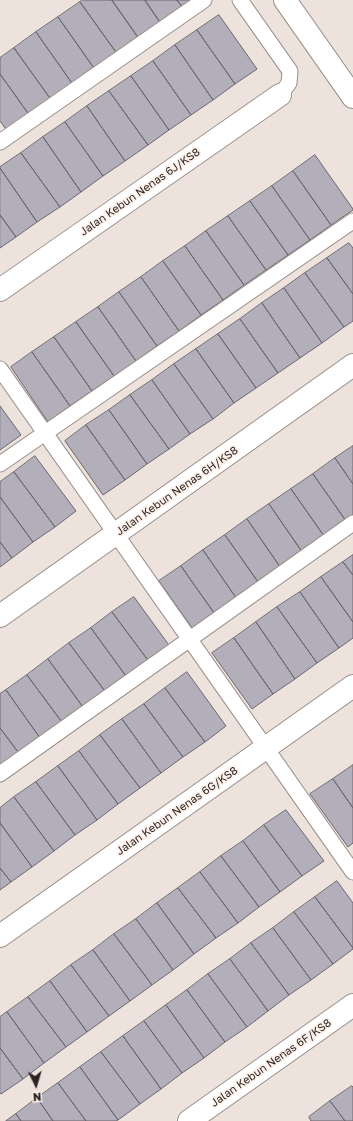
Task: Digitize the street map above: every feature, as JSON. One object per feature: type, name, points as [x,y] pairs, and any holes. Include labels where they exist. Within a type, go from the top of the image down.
[{"type":"street","points":[[285,0],[353,97]]},
{"type":"street","name":"Jalan Kebun Nenas 6J/KS8","points":[[0,290],[280,95]]},
{"type":"street","name":"Jalan Kebun Nenas 6H/KS8","points":[[0,616],[353,365]]},
{"type":"street","name":"Jalan Kebun Nenas 6G/KS8","points":[[0,936],[353,686]]},
{"type":"street","name":"Jalan Kebun Nenas 6F/KS8","points":[[189,1121],[353,1005]]},
{"type":"lane","points":[[0,142],[204,0]]},
{"type":"lane","points":[[240,0],[290,71],[289,83],[280,95]]},
{"type":"lane","points":[[0,464],[353,221]]},
{"type":"lane","points":[[0,369],[353,872]]},
{"type":"lane","points":[[0,774],[353,523]]},
{"type":"building","points":[[82,0],[112,0],[140,40],[118,55],[80,2]]},
{"type":"building","points":[[112,0],[145,0],[162,25],[140,40]]},
{"type":"building","points":[[145,0],[177,0],[184,9],[162,25]]},
{"type":"building","points":[[177,0],[198,0],[184,9]]},
{"type":"building","points":[[80,2],[118,55],[96,71],[58,17]]},
{"type":"building","points":[[219,15],[257,69],[235,84],[197,30]]},
{"type":"building","points":[[58,17],[96,71],[74,86],[36,32]]},
{"type":"building","points":[[197,30],[235,84],[213,100],[175,45]]},
{"type":"building","points":[[36,32],[74,86],[52,101],[14,48]]},
{"type":"building","points":[[175,45],[213,100],[191,115],[153,61]]},
{"type":"building","points":[[14,48],[52,101],[30,116],[0,74],[0,58]]},
{"type":"building","points":[[153,61],[191,115],[169,130],[131,76]]},
{"type":"building","points":[[0,74],[30,116],[8,132],[0,121]]},
{"type":"building","points":[[131,76],[169,130],[148,145],[109,91]]},
{"type":"building","points":[[109,91],[148,145],[125,161],[87,106]]},
{"type":"building","points":[[87,106],[125,161],[103,176],[65,122]]},
{"type":"building","points":[[65,122],[103,176],[81,192],[43,137]]},
{"type":"building","points":[[43,137],[81,192],[60,207],[21,153]]},
{"type":"building","points":[[21,153],[60,207],[37,222],[0,168]]},
{"type":"building","points":[[315,155],[353,209],[331,225],[293,171]]},
{"type":"building","points":[[0,168],[37,222],[16,237],[0,215]]},
{"type":"building","points":[[293,171],[331,225],[310,240],[272,186]]},
{"type":"building","points":[[272,186],[310,240],[288,255],[250,201]]},
{"type":"building","points":[[250,201],[288,255],[266,270],[228,216]]},
{"type":"building","points":[[0,215],[16,237],[0,248]]},
{"type":"building","points":[[228,216],[266,270],[244,285],[206,231]]},
{"type":"building","points":[[206,231],[244,285],[223,300],[185,246]]},
{"type":"building","points":[[349,243],[353,248],[353,294],[327,258]]},
{"type":"building","points":[[185,246],[223,300],[201,315],[163,261]]},
{"type":"building","points":[[327,258],[353,294],[353,321],[344,327],[305,273]]},
{"type":"building","points":[[163,261],[201,315],[179,331],[141,277]]},
{"type":"building","points":[[305,273],[344,327],[322,343],[284,288]]},
{"type":"building","points":[[141,277],[179,331],[157,346],[119,292]]},
{"type":"building","points":[[284,288],[322,343],[300,358],[262,303]]},
{"type":"building","points":[[119,292],[157,346],[136,361],[98,307]]},
{"type":"building","points":[[262,303],[300,358],[278,373],[240,319]]},
{"type":"building","points":[[98,307],[136,361],[114,376],[76,322]]},
{"type":"building","points":[[240,319],[278,373],[256,388],[218,334]]},
{"type":"building","points":[[76,322],[114,376],[92,391],[54,337]]},
{"type":"building","points":[[218,334],[256,388],[234,403],[196,349]]},
{"type":"building","points":[[54,337],[92,391],[70,406],[32,352]]},
{"type":"building","points":[[196,349],[234,403],[213,419],[174,364]]},
{"type":"building","points":[[32,352],[70,406],[48,422],[11,367]]},
{"type":"building","points":[[174,364],[213,419],[190,434],[152,380]]},
{"type":"building","points":[[152,380],[190,434],[169,449],[130,395]]},
{"type":"building","points":[[130,395],[169,449],[147,464],[109,410]]},
{"type":"building","points":[[0,406],[21,435],[0,450]]},
{"type":"building","points":[[109,410],[147,464],[125,480],[86,425]]},
{"type":"building","points":[[86,425],[125,480],[103,495],[65,441]]},
{"type":"building","points":[[353,446],[353,484],[335,458]]},
{"type":"building","points":[[35,456],[76,511],[55,527],[14,472]]},
{"type":"building","points":[[335,458],[353,484],[353,527],[351,528],[313,474]]},
{"type":"building","points":[[14,472],[55,527],[33,542],[0,497],[0,482]]},
{"type":"building","points":[[313,474],[351,528],[329,543],[291,489]]},
{"type":"building","points":[[291,489],[329,543],[307,559],[269,504]]},
{"type":"building","points":[[0,497],[33,542],[12,558],[0,542]]},
{"type":"building","points":[[269,504],[307,559],[285,574],[247,519]]},
{"type":"building","points":[[247,519],[285,574],[263,589],[225,535]]},
{"type":"building","points":[[225,535],[263,589],[241,605],[203,550]]},
{"type":"building","points":[[0,542],[12,558],[0,567]]},
{"type":"building","points":[[203,550],[241,605],[219,620],[181,566]]},
{"type":"building","points":[[353,555],[353,575],[343,562]]},
{"type":"building","points":[[343,562],[353,575],[353,622],[321,577]]},
{"type":"building","points":[[181,566],[219,620],[197,635],[159,581]]},
{"type":"building","points":[[321,577],[353,622],[353,638],[339,648],[300,592]]},
{"type":"building","points":[[300,592],[339,648],[317,663],[277,607]]},
{"type":"building","points":[[134,597],[174,652],[153,667],[112,612]]},
{"type":"building","points":[[277,607],[317,663],[295,679],[256,622]]},
{"type":"building","points":[[112,612],[153,667],[131,683],[91,628]]},
{"type":"building","points":[[256,622],[295,679],[273,694],[234,638]]},
{"type":"building","points":[[91,628],[131,683],[110,698],[69,643]]},
{"type":"building","points":[[234,638],[273,694],[252,709],[212,653]]},
{"type":"building","points":[[69,643],[110,698],[88,714],[48,659]]},
{"type":"building","points":[[48,659],[88,714],[67,729],[27,675]]},
{"type":"building","points":[[187,672],[226,726],[205,742],[165,688]]},
{"type":"building","points":[[27,675],[67,729],[45,745],[6,690]]},
{"type":"building","points":[[165,688],[205,742],[183,757],[144,704]]},
{"type":"building","points":[[6,690],[45,745],[24,760],[0,728],[0,694]]},
{"type":"building","points":[[144,704],[183,757],[161,773],[122,719]]},
{"type":"building","points":[[122,719],[161,773],[140,788],[100,735]]},
{"type":"building","points":[[0,728],[24,760],[0,772]]},
{"type":"building","points":[[100,735],[140,788],[118,804],[79,751]]},
{"type":"building","points":[[79,751],[118,804],[97,820],[58,766]]},
{"type":"building","points":[[353,765],[353,808],[333,779]]},
{"type":"building","points":[[58,766],[97,820],[75,835],[36,782]]},
{"type":"building","points":[[333,779],[353,808],[353,843],[348,847],[310,794]]},
{"type":"building","points":[[36,782],[75,835],[54,851],[14,797]]},
{"type":"building","points":[[14,797],[54,851],[32,867],[0,823],[0,808]]},
{"type":"building","points":[[286,810],[324,861],[302,876],[264,825]]},
{"type":"building","points":[[0,823],[32,867],[11,882],[0,868]]},
{"type":"building","points":[[264,825],[302,876],[280,892],[243,841]]},
{"type":"building","points":[[243,841],[280,892],[259,907],[221,856]]},
{"type":"building","points":[[221,856],[259,907],[238,923],[200,872]]},
{"type":"building","points":[[0,868],[11,882],[0,890]]},
{"type":"building","points":[[200,872],[238,923],[216,938],[178,888]]},
{"type":"building","points":[[337,881],[353,903],[353,948],[315,897]]},
{"type":"building","points":[[178,888],[216,938],[194,954],[157,903]]},
{"type":"building","points":[[315,897],[353,948],[333,964],[294,912]]},
{"type":"building","points":[[157,903],[194,954],[173,970],[136,919]]},
{"type":"building","points":[[294,912],[333,964],[311,980],[273,928]]},
{"type":"building","points":[[136,919],[173,970],[152,985],[114,934]]},
{"type":"building","points":[[273,928],[311,980],[289,995],[251,943]]},
{"type":"building","points":[[114,934],[152,985],[130,1001],[93,950]]},
{"type":"building","points":[[251,943],[289,995],[268,1011],[230,959]]},
{"type":"building","points":[[93,950],[130,1001],[109,1016],[71,965]]},
{"type":"building","points":[[230,959],[268,1011],[247,1027],[208,974]]},
{"type":"building","points":[[71,965],[109,1016],[87,1032],[50,981]]},
{"type":"building","points":[[208,974],[247,1027],[225,1042],[187,990]]},
{"type":"building","points":[[50,981],[87,1032],[66,1047],[28,997]]},
{"type":"building","points":[[187,990],[225,1042],[204,1058],[166,1005]]},
{"type":"building","points":[[28,997],[66,1047],[44,1063],[7,1012]]},
{"type":"building","points":[[166,1005],[204,1058],[182,1073],[144,1021]]},
{"type":"building","points":[[7,1012],[44,1063],[23,1079],[0,1048],[0,1017]]},
{"type":"building","points":[[144,1021],[182,1073],[161,1089],[123,1036]]},
{"type":"building","points":[[123,1036],[161,1089],[140,1104],[101,1052]]},
{"type":"building","points":[[0,1048],[23,1079],[1,1094],[0,1093]]},
{"type":"building","points":[[101,1052],[140,1104],[118,1120],[80,1067]]},
{"type":"building","points":[[80,1067],[118,1120],[86,1121],[58,1083]]},
{"type":"building","points":[[58,1083],[86,1121],[53,1121],[37,1098]]},
{"type":"building","points":[[352,1086],[353,1121],[345,1121],[330,1101]]},
{"type":"building","points":[[37,1098],[53,1121],[21,1121],[16,1114]]},
{"type":"building","points":[[330,1101],[345,1121],[311,1121],[309,1117]]},
{"type":"building","points":[[16,1114],[21,1121],[6,1121]]}]
